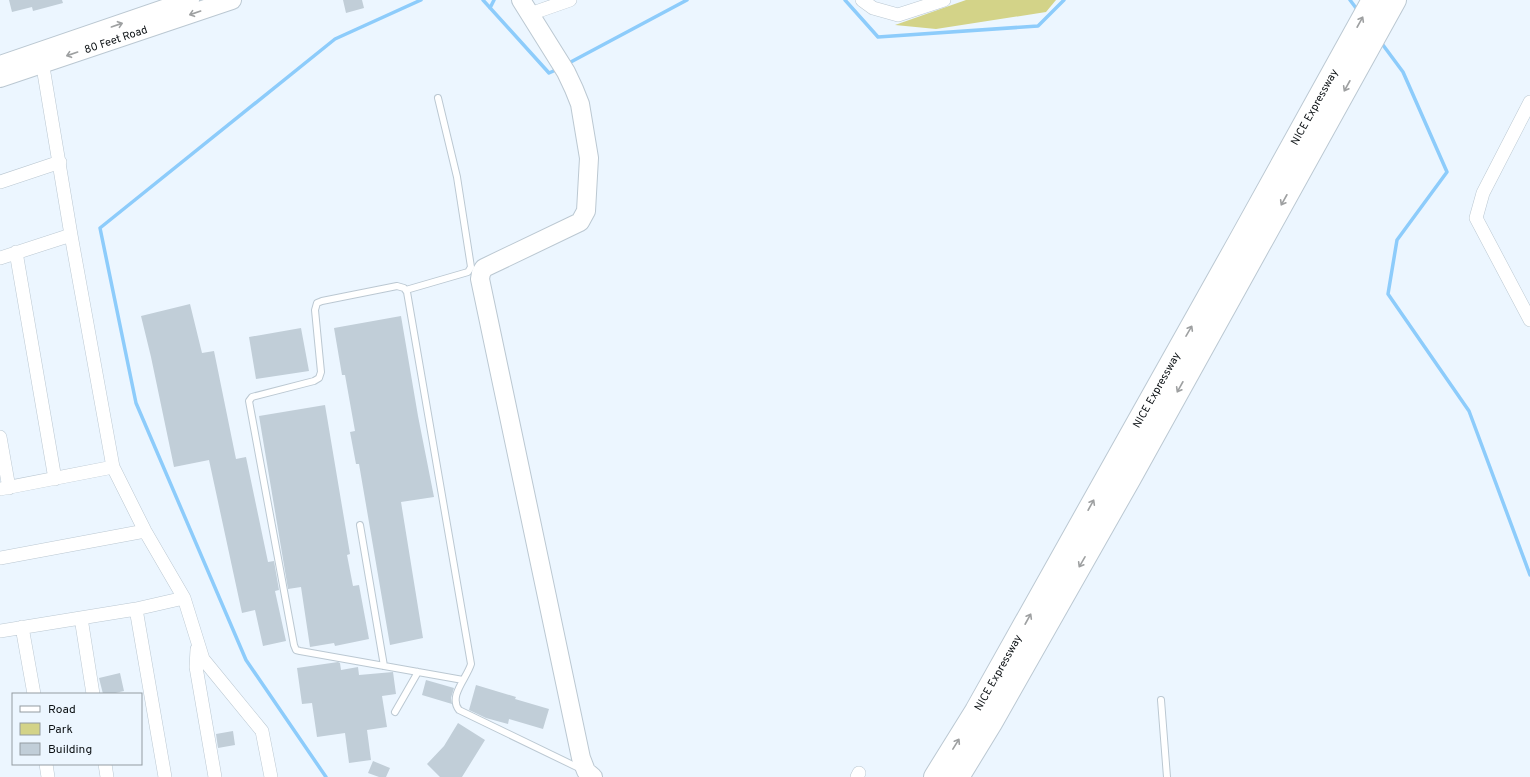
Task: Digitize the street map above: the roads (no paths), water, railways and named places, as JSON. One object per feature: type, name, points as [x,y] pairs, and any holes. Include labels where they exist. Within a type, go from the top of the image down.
[{"type":"highway","name":"NICE Expressway","points":[[935,777],[980,704],[1240,242],[1358,47],[1382,24],[1395,0]]},
{"type":"highway","name":"NICE Expressway","points":[[958,777],[991,723],[1130,478],[1358,47],[1372,2]]},
{"type":"street","name":"80 Feet Road","points":[[0,78],[42,58],[190,0]]},
{"type":"street","name":"80 Feet Road","points":[[0,65],[42,58],[232,0]]},
{"type":"street","points":[[570,0],[526,7],[566,72],[580,104],[589,158],[586,214],[580,222],[484,268],[480,279],[579,750],[582,763],[590,774]]},
{"type":"street","points":[[862,0],[873,8],[898,15],[944,0]]},
{"type":"street","points":[[42,58],[113,467],[145,531],[184,598],[204,662],[262,731],[271,777]]},
{"type":"street","points":[[1530,102],[1483,193],[1476,218],[1530,320]]},
{"type":"street","points":[[0,182],[60,162]]},
{"type":"street","points":[[0,258],[72,235]]},
{"type":"street","points":[[16,252],[56,479]]},
{"type":"street","points":[[0,437],[5,488],[113,467]]},
{"type":"street","points":[[0,558],[145,531]]},
{"type":"street","points":[[0,631],[136,609],[184,598]]},
{"type":"street","points":[[136,609],[165,777]]},
{"type":"street","points":[[81,618],[93,693]]},
{"type":"street","points":[[22,628],[34,693]]},
{"type":"street","points":[[197,641],[196,668],[216,777]]},
{"type":"street","points":[[46,765],[48,777]]},
{"type":"street","points":[[105,765],[107,777]]},
{"type":"lane","points":[[438,98],[457,177],[471,267],[468,272],[406,290],[397,286],[317,303],[314,310],[321,372],[319,378],[314,381],[252,397],[248,402],[295,648],[300,651],[463,680]]},
{"type":"lane","points":[[406,290],[471,664],[454,700],[456,706],[458,710],[590,774]]},
{"type":"lane","points":[[360,526],[384,666]]},
{"type":"lane","points":[[395,712],[418,672]]},
{"type":"lane","points":[[1161,700],[1167,777]]},
{"type":"waterway","points":[[326,777],[246,660],[136,403],[100,228],[335,39],[421,0]]},
{"type":"waterway","points":[[483,0],[549,73],[558,69]]},
{"type":"waterway","points":[[490,8],[494,0]]},
{"type":"waterway","points":[[567,64],[687,0]]},
{"type":"waterway","points":[[845,0],[878,37],[1038,26],[1064,0]]},
{"type":"waterway","points":[[1350,0],[1359,12]]},
{"type":"waterway","points":[[1380,41],[1403,72],[1447,172],[1397,240],[1388,294],[1469,411],[1530,575]]}]
